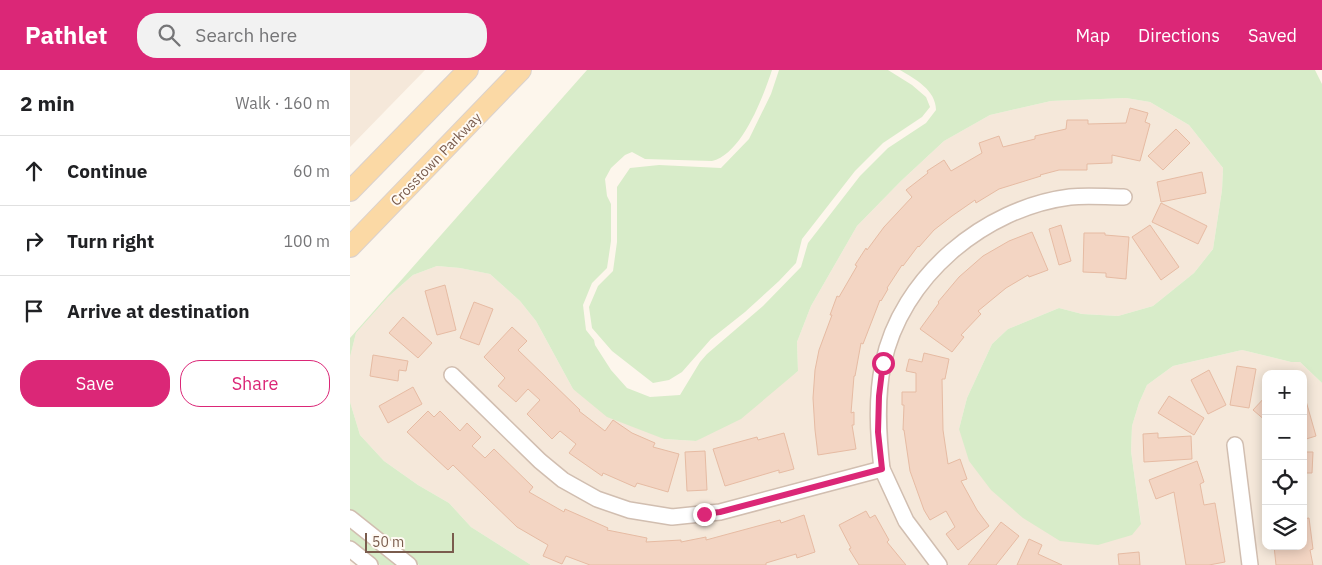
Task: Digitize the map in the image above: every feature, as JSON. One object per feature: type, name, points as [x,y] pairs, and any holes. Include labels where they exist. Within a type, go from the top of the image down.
[{"type":"main road","points":[[350,191],[468,70]]},
{"type":"main road","name":"Crosstown Parkway","points":[[350,247],[521,70]]},
{"type":"street","points":[[939,565],[906,521],[882,469],[878,432],[879,396],[883,363],[894,328],[915,291],[935,267],[970,237],[997,220],[1036,205],[1071,197],[1124,197]]},
{"type":"street","points":[[452,375],[540,461],[564,480],[597,500],[629,510],[672,517],[720,512],[882,469]]},
{"type":"street","points":[[1235,445],[1250,565]]},
{"type":"street","points":[[350,518],[409,565]]},
{"type":"street","points":[[350,550],[370,565]]},
{"type":"shaded area","points":[[350,70],[425,70],[350,147]]},
{"type":"shaded area","points":[[1126,98],[1150,102],[1189,125],[1223,168],[1222,190],[1213,249],[1194,273],[1153,306],[1118,316],[1082,314],[1059,308],[1008,329],[992,344],[967,398],[959,429],[1141,523],[1131,451],[1132,426],[1147,385],[1173,366],[1242,350],[1291,362],[1300,362],[1322,383],[1322,565],[531,565],[471,527],[449,503],[418,485],[384,461],[360,435],[350,402],[350,357],[356,333],[388,297],[413,275],[437,266],[490,274],[520,301],[536,321],[573,389],[664,439],[696,441],[798,371],[797,342],[811,306],[857,226],[944,141],[990,115],[1051,101]]},
{"type":"green space","points":[[587,70],[772,70],[750,123],[733,148],[723,156],[712,161],[645,159],[632,152],[625,155],[611,168],[605,179],[607,196],[611,204],[611,241],[607,268],[592,283],[583,305],[586,330],[611,370],[627,388],[650,397],[680,395],[707,354],[763,306],[801,267],[808,243],[860,176],[888,148],[926,123],[936,110],[929,91],[918,81],[900,70],[1315,70],[1322,84],[1322,383],[1300,362],[1291,362],[1242,350],[1173,366],[1147,385],[1132,426],[1131,451],[1141,524],[1132,535],[1098,545],[1060,541],[1023,518],[991,490],[969,461],[959,429],[967,398],[992,344],[1008,329],[1059,308],[1082,314],[1118,316],[1153,306],[1194,273],[1213,249],[1222,190],[1223,168],[1189,125],[1150,102],[1126,98],[1051,101],[990,115],[944,141],[857,226],[811,306],[797,342],[798,371],[741,419],[696,441],[664,439],[607,417],[573,389],[536,321],[520,301],[490,274],[437,266],[413,275],[388,297],[356,333],[350,357],[350,338]]},
{"type":"green space","points":[[779,70],[888,70],[912,85],[926,97],[930,107],[922,117],[883,143],[855,171],[802,239],[796,263],[779,281],[745,312],[711,339],[682,372],[669,380],[653,383],[612,351],[592,328],[589,307],[598,286],[613,271],[617,242],[617,187],[630,168],[659,165],[721,168],[749,139],[771,94]]},
{"type":"green space","points":[[350,402],[360,435],[384,461],[418,485],[449,503],[471,527],[531,565],[419,565],[350,510]]},
{"type":"green space","points":[[350,526],[399,565],[380,565],[350,542]]},
{"type":"building","points":[[1130,108],[1148,113],[1145,122],[1150,124],[1140,161],[1112,155],[1112,163],[1087,164],[1087,170],[1059,170],[999,189],[976,203],[975,200],[952,216],[918,246],[902,265],[887,288],[880,300],[863,344],[861,343],[854,376],[851,413],[854,412],[854,425],[852,425],[856,449],[818,455],[813,398],[815,370],[819,350],[832,315],[830,315],[837,296],[839,297],[866,248],[867,250],[884,227],[912,197],[906,190],[928,173],[927,171],[944,160],[951,171],[982,153],[979,143],[999,136],[1003,147],[1035,139],[1035,136],[1066,129],[1067,120],[1088,120],[1088,124],[1126,123]]},
{"type":"building","points":[[1176,129],[1190,143],[1163,170],[1148,156]]},
{"type":"building","points":[[1202,172],[1206,193],[1161,202],[1157,182]]},
{"type":"building","points":[[1161,203],[1207,226],[1198,244],[1152,222]]},
{"type":"building","points":[[1061,225],[1071,261],[1059,265],[1049,229]]},
{"type":"building","points":[[1150,225],[1179,267],[1161,280],[1132,237]]},
{"type":"building","points":[[1032,232],[1048,270],[1029,277],[1028,275],[1006,288],[978,311],[981,314],[961,335],[964,337],[952,352],[920,329],[938,302],[959,277],[983,256],[1009,241]]},
{"type":"building","points":[[1084,233],[1105,233],[1105,235],[1129,237],[1126,279],[1106,277],[1106,273],[1083,272]]},
{"type":"building","points":[[445,285],[456,330],[437,335],[425,291]]},
{"type":"building","points":[[474,302],[493,309],[479,345],[460,338]]},
{"type":"building","points":[[403,317],[432,343],[418,358],[389,333]]},
{"type":"building","points":[[512,327],[527,341],[518,350],[579,411],[605,431],[613,420],[632,433],[655,443],[653,447],[679,454],[668,492],[637,483],[635,487],[603,473],[602,476],[569,453],[576,444],[560,431],[552,439],[527,414],[540,400],[528,389],[516,402],[498,386],[505,378],[484,357]]},
{"type":"building","points":[[924,353],[949,359],[945,379],[942,379],[943,430],[948,464],[960,459],[967,479],[961,481],[977,510],[989,526],[958,550],[946,534],[955,527],[946,511],[930,520],[924,510],[910,471],[903,430],[904,405],[902,405],[902,392],[916,392],[916,373],[906,371],[909,359],[922,362]]},
{"type":"building","points":[[373,355],[408,361],[406,371],[399,370],[398,381],[370,376]]},
{"type":"building","points":[[1237,366],[1256,369],[1249,408],[1230,405]]},
{"type":"building","points":[[1209,370],[1226,405],[1208,414],[1191,380]]},
{"type":"building","points":[[413,387],[422,404],[388,423],[379,406]]},
{"type":"building","points":[[1169,396],[1204,418],[1194,435],[1158,413]]},
{"type":"building","points":[[1262,400],[1262,418],[1253,410]]},
{"type":"building","points":[[1307,404],[1316,436],[1307,439]]},
{"type":"building","points":[[428,411],[434,417],[440,411],[460,431],[467,423],[481,437],[472,446],[485,458],[494,449],[533,487],[529,492],[564,512],[565,509],[608,528],[607,530],[647,538],[646,542],[681,540],[681,542],[706,537],[706,540],[780,520],[781,523],[804,515],[815,552],[797,558],[796,554],[766,563],[766,565],[590,565],[566,556],[562,564],[543,556],[548,545],[517,527],[453,465],[448,470],[407,432]]},
{"type":"building","points":[[784,433],[794,469],[779,473],[779,470],[725,486],[713,449],[757,437],[758,440]]},
{"type":"building","points":[[1158,433],[1158,438],[1191,436],[1192,459],[1144,462],[1143,434]]},
{"type":"building","points":[[705,451],[707,490],[687,491],[685,452]]},
{"type":"building","points":[[1307,452],[1313,452],[1312,473],[1307,473]]},
{"type":"building","points":[[1197,461],[1204,482],[1200,484],[1204,505],[1215,503],[1225,562],[1209,565],[1186,565],[1174,492],[1156,499],[1149,480]]},
{"type":"building","points":[[866,511],[870,518],[875,515],[889,540],[887,542],[906,565],[859,565],[849,549],[851,548],[839,525]]},
{"type":"building","points":[[1307,518],[1309,518],[1313,549],[1310,550],[1313,565],[1276,565],[1274,550],[1307,550]]},
{"type":"building","points":[[1001,522],[1019,536],[996,565],[968,565]]},
{"type":"building","points":[[1029,539],[1042,545],[1038,554],[1062,565],[1017,565]]},
{"type":"building","points":[[1139,552],[1140,565],[1119,565],[1118,554]]},
{"type":"route","points":[[704,514],[720,512],[882,469],[878,432],[879,396],[883,363]]}]
